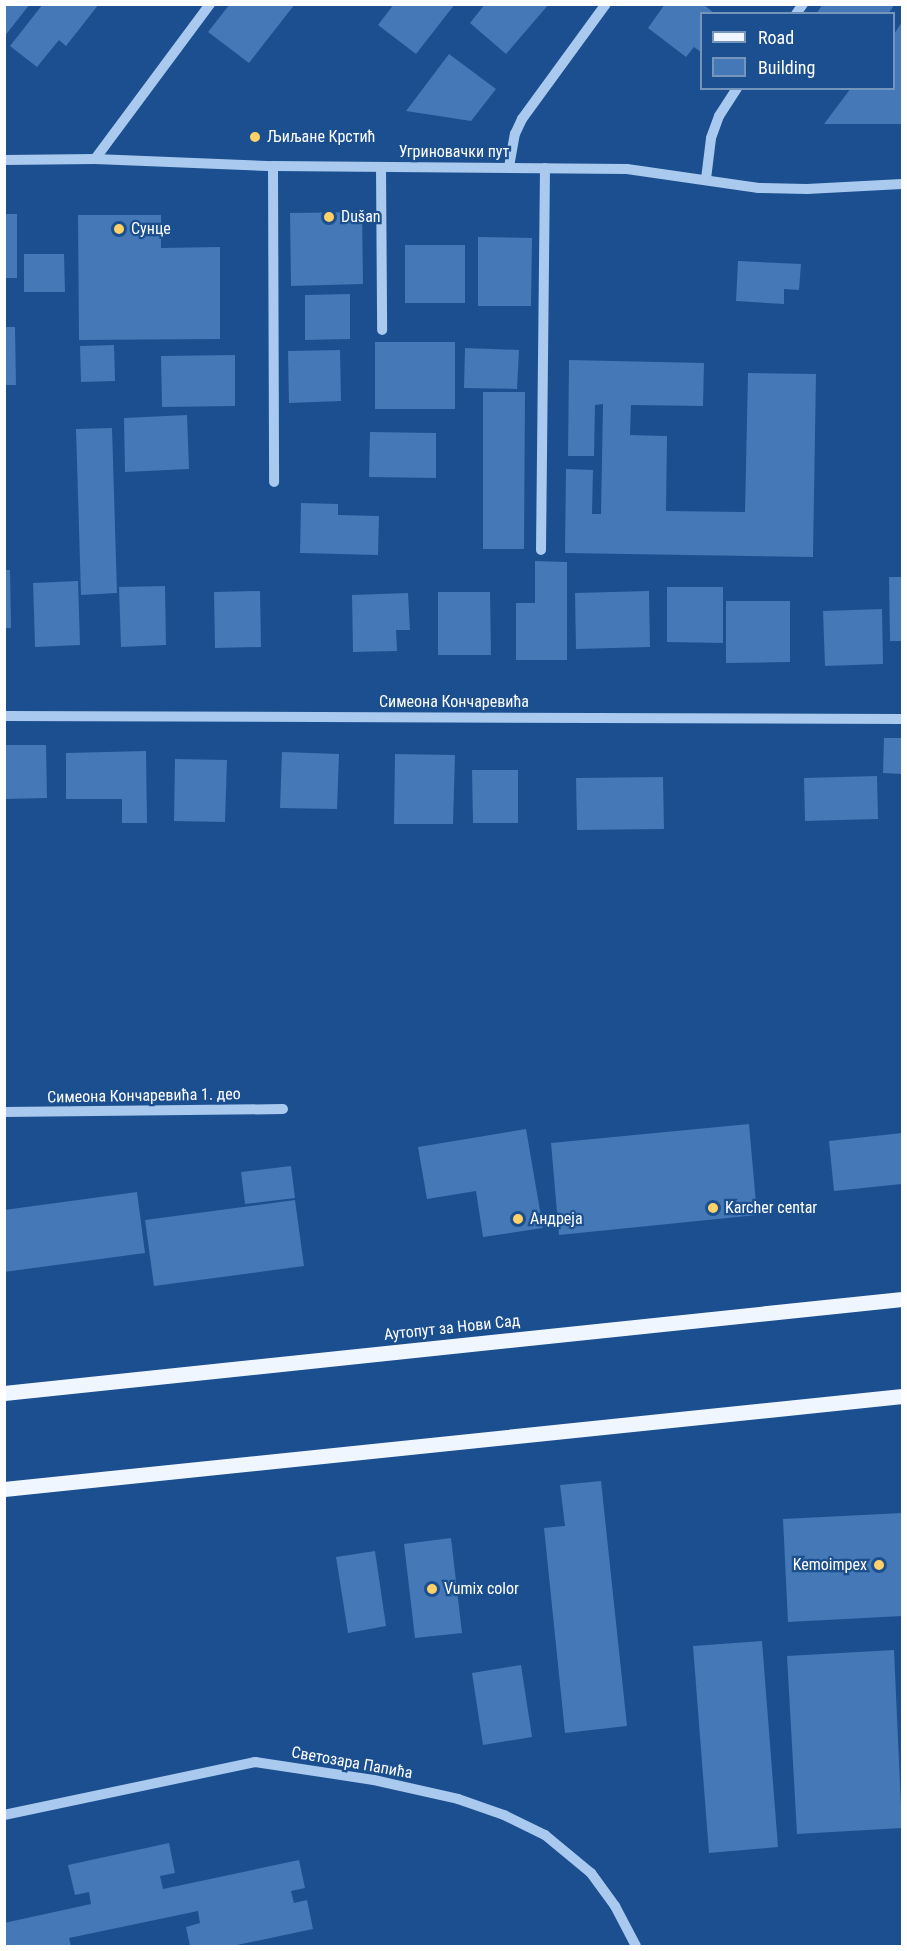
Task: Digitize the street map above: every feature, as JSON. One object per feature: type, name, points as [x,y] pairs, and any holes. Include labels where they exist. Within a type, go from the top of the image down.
[{"type":"main road","name":"Аутопут за Нови Сад","points":[[4,1393],[903,1299]]},
{"type":"main road","points":[[4,1490],[903,1396]]},
{"type":"street","points":[[95,159],[210,4]]},
{"type":"street","points":[[509,167],[515,134],[522,119],[606,4]]},
{"type":"street","points":[[706,179],[711,138],[719,116],[736,90]]},
{"type":"street","name":"Угриновачки пут","points":[[4,160],[95,159],[273,166],[627,169],[759,188],[807,189],[903,184]]},
{"type":"street","points":[[273,166],[274,482]]},
{"type":"street","points":[[381,167],[382,330]]},
{"type":"street","points":[[542,550],[545,168]]},
{"type":"street","name":"Симеона Кончаревића","points":[[4,716],[903,719]]},
{"type":"street","name":"Симеона Кончаревића 1. део","points":[[4,1112],[283,1109]]},
{"type":"street","name":"Светозара Папића","points":[[4,1815],[255,1762],[374,1780],[458,1799],[504,1815],[545,1835],[591,1873],[615,1906],[636,1947]]},
{"type":"building","points":[[4,4],[30,4],[4,37]]},
{"type":"building","points":[[43,4],[99,4],[66,46],[59,40],[37,67],[10,46]]},
{"type":"building","points":[[230,4],[295,4],[249,63],[208,32]]},
{"type":"building","points":[[394,4],[455,4],[416,54],[378,25]]},
{"type":"building","points":[[485,4],[549,4],[506,54],[470,23]]},
{"type":"building","points":[[665,4],[703,4],[713,12],[700,12],[700,52],[694,47],[686,57],[648,28]]},
{"type":"building","points":[[823,4],[895,4],[889,12],[817,12]]},
{"type":"building","points":[[902,22],[902,124],[824,124],[850,90],[895,90],[895,32]]},
{"type":"building","points":[[449,54],[496,89],[471,121],[406,111]]},
{"type":"building","points":[[362,212],[363,284],[291,286],[290,213]]},
{"type":"building","points":[[4,214],[17,214],[17,278],[4,278]]},
{"type":"building","points":[[78,215],[161,215],[161,248],[220,247],[220,339],[79,340]]},
{"type":"building","points":[[478,237],[532,238],[531,306],[478,306]]},
{"type":"building","points":[[405,245],[465,245],[465,303],[405,303]]},
{"type":"building","points":[[24,254],[64,254],[65,292],[24,292]]},
{"type":"building","points":[[738,261],[801,264],[799,290],[784,289],[784,304],[736,301]]},
{"type":"building","points":[[350,294],[350,339],[305,340],[305,295]]},
{"type":"building","points":[[4,327],[15,327],[16,385],[4,385]]},
{"type":"building","points":[[375,342],[455,342],[455,409],[375,409]]},
{"type":"building","points":[[114,345],[115,381],[81,382],[80,346]]},
{"type":"building","points":[[465,348],[519,350],[517,389],[464,388]]},
{"type":"building","points":[[340,350],[341,401],[289,403],[288,351]]},
{"type":"building","points":[[235,355],[235,406],[162,407],[161,356]]},
{"type":"building","points":[[569,360],[704,363],[703,406],[631,405],[630,435],[667,436],[666,511],[745,512],[748,373],[816,374],[813,557],[565,553],[566,469],[593,470],[592,514],[601,514],[603,404],[595,405],[594,456],[568,456]]},
{"type":"building","points":[[483,392],[525,392],[524,549],[483,549]]},
{"type":"building","points":[[187,415],[189,469],[125,472],[124,418]]},
{"type":"building","points":[[112,428],[117,593],[81,595],[76,429]]},
{"type":"building","points":[[370,432],[436,433],[436,478],[369,477]]},
{"type":"building","points":[[301,503],[338,504],[338,515],[379,516],[378,555],[300,553]]},
{"type":"building","points":[[535,561],[567,562],[567,660],[516,660],[516,603],[535,603]]},
{"type":"building","points":[[4,570],[10,570],[11,628],[4,628]]},
{"type":"building","points":[[889,577],[902,577],[902,641],[890,641]]},
{"type":"building","points":[[78,581],[80,645],[35,647],[33,583]]},
{"type":"building","points":[[165,586],[166,645],[121,647],[119,587]]},
{"type":"building","points":[[667,587],[723,587],[723,643],[667,642]]},
{"type":"building","points":[[260,591],[261,647],[215,648],[214,592]]},
{"type":"building","points":[[649,591],[650,647],[576,649],[575,593]]},
{"type":"building","points":[[438,592],[490,592],[491,655],[438,655]]},
{"type":"building","points":[[408,593],[410,630],[396,630],[397,651],[353,652],[352,595]]},
{"type":"building","points":[[726,601],[790,601],[790,662],[726,663]]},
{"type":"building","points":[[882,609],[883,664],[825,666],[823,611]]},
{"type":"building","points":[[884,738],[902,738],[902,774],[883,773]]},
{"type":"building","points":[[4,745],[46,745],[47,798],[4,799]]},
{"type":"building","points":[[146,751],[147,823],[122,823],[122,799],[66,799],[66,753]]},
{"type":"building","points":[[282,752],[339,754],[337,809],[280,808]]},
{"type":"building","points":[[395,754],[455,755],[453,824],[394,824]]},
{"type":"building","points":[[175,759],[227,760],[225,822],[174,821]]},
{"type":"building","points":[[472,770],[518,770],[518,823],[473,823]]},
{"type":"building","points":[[877,776],[878,819],[805,821],[804,778]]},
{"type":"building","points":[[663,777],[664,829],[577,830],[576,778]]},
{"type":"building","points":[[749,1124],[757,1215],[559,1235],[551,1143]]},
{"type":"building","points":[[526,1129],[543,1228],[483,1237],[476,1191],[427,1199],[418,1147]]},
{"type":"building","points":[[902,1133],[902,1184],[834,1191],[829,1141]]},
{"type":"building","points":[[291,1166],[295,1198],[245,1204],[241,1172]]},
{"type":"building","points":[[137,1192],[145,1253],[4,1272],[4,1210]]},
{"type":"building","points":[[295,1200],[304,1266],[154,1286],[145,1220]]},
{"type":"building","points":[[601,1481],[627,1726],[565,1733],[544,1528],[565,1526],[560,1485]]},
{"type":"building","points":[[902,1513],[902,1616],[788,1622],[783,1519]]},
{"type":"building","points":[[451,1538],[462,1633],[415,1638],[404,1544]]},
{"type":"building","points":[[375,1551],[386,1626],[348,1633],[336,1557]]},
{"type":"building","points":[[762,1641],[778,1847],[709,1853],[693,1646]]},
{"type":"building","points":[[894,1650],[902,1828],[797,1834],[787,1656]]},
{"type":"building","points":[[521,1665],[532,1737],[483,1745],[472,1673]]},
{"type":"building","points":[[169,1843],[175,1873],[160,1876],[163,1889],[299,1860],[305,1888],[291,1891],[294,1903],[307,1900],[313,1929],[232,1946],[190,1946],[186,1927],[200,1923],[198,1911],[69,1938],[71,1946],[4,1946],[4,1923],[91,1904],[89,1892],[75,1895],[68,1865]]},
{"type":"place","name":"Љиљане Крстић","points":[[255,137]]},
{"type":"place","name":"Dušan","points":[[329,217]]},
{"type":"place","name":"Сунце","points":[[119,229]]},
{"type":"place","name":"Karcher centar","points":[[713,1208]]},
{"type":"place","name":"Андреја","points":[[518,1219]]},
{"type":"place","name":"Kemoimpex","points":[[879,1565]]},
{"type":"place","name":"Vumix color","points":[[432,1589]]}]
